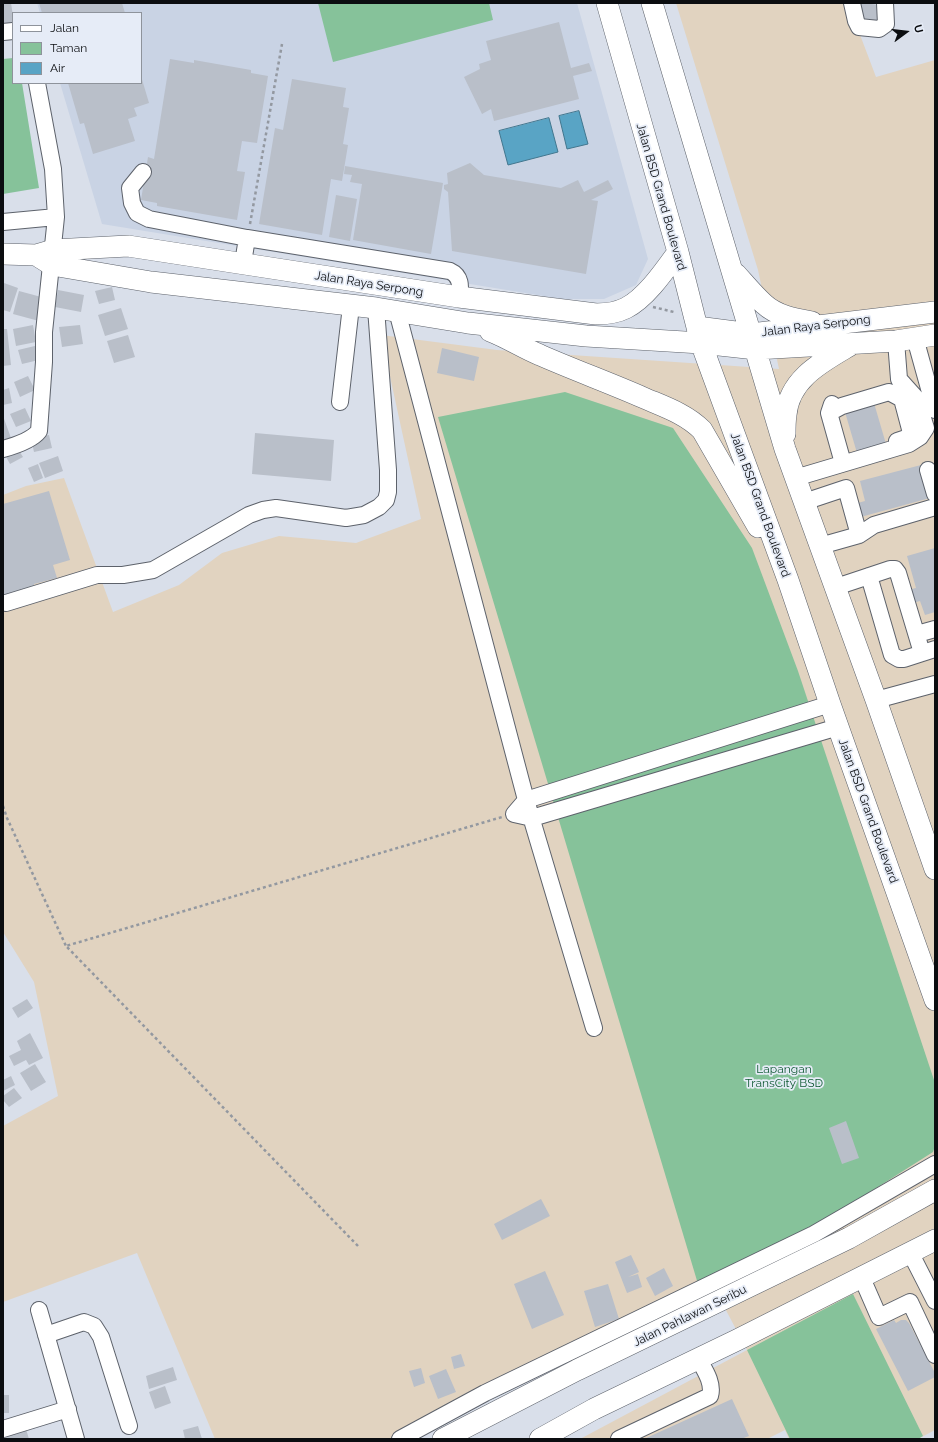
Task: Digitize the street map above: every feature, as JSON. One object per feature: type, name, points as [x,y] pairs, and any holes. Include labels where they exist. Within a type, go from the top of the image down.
[{"type":"main road","name":"Jalan BSD Grand Boulevard","points":[[607,3],[678,252],[699,335],[788,580],[838,727],[935,1000]]},
{"type":"main road","points":[[652,3],[785,449],[876,700],[929,835],[935,867]]},
{"type":"main road","name":"Jalan Raya Serpong","points":[[3,254],[47,256],[128,246],[459,297],[596,314],[616,312],[626,308],[637,300],[662,274],[678,252]]},
{"type":"main road","points":[[121,276],[128,246]]},
{"type":"main road","name":"Jalan Raya Serpong","points":[[47,256],[121,276],[151,282],[376,308],[468,323],[586,336],[699,335],[753,341],[853,344],[915,338]]},
{"type":"main road","points":[[731,269],[765,305],[778,313],[791,318],[823,325]]},
{"type":"main road","name":"Jalan Raya Serpong","points":[[753,341],[823,325],[935,312]]},
{"type":"main road","points":[[468,323],[508,339],[539,355],[677,412],[692,420],[702,430],[788,580]]},
{"type":"main road","points":[[785,449],[786,414],[794,390],[807,374],[824,361],[853,344]]},
{"type":"main road","name":"Jalan Pahlawan Seribu","points":[[443,1439],[577,1370],[849,1238],[935,1190]]},
{"type":"main road","points":[[540,1439],[594,1409],[737,1340],[935,1240]]},
{"type":"street","points":[[852,3],[859,27],[879,29],[886,24],[885,3]]},
{"type":"street","points":[[3,449],[17,445],[39,431],[44,362],[47,256],[56,217],[53,169],[37,84]]},
{"type":"street","points":[[143,172],[130,188],[132,203],[137,213],[149,219],[247,238],[450,271],[454,273],[460,281],[461,287],[459,297]]},
{"type":"street","points":[[3,222],[56,217]]},
{"type":"street","points":[[243,263],[247,238]]},
{"type":"street","points":[[340,402],[351,306]]},
{"type":"street","points":[[6,602],[97,575],[123,575],[153,570],[249,515],[263,510],[276,508],[346,518],[364,515],[379,507],[386,500],[388,492],[388,470],[376,308]]},
{"type":"street","points":[[397,311],[526,800],[594,1028]]},
{"type":"street","points":[[915,338],[930,370],[935,410]]},
{"type":"street","points":[[843,463],[851,455],[906,438],[919,420],[915,404],[905,393],[899,379],[915,338]]},
{"type":"street","points":[[843,463],[828,413],[835,398],[899,379]]},
{"type":"street","points":[[795,478],[909,444],[920,437],[926,428],[917,399],[899,379]]},
{"type":"street","points":[[828,413],[842,406],[889,392],[902,399],[911,433]]},
{"type":"street","points":[[928,470],[935,494]]},
{"type":"street","points":[[804,502],[846,488],[859,534]]},
{"type":"street","points":[[820,546],[859,534],[874,525],[935,506]]},
{"type":"street","points":[[836,587],[868,576],[890,569],[895,569],[898,573],[917,634],[929,651],[904,659],[899,659],[892,654],[868,576]]},
{"type":"street","points":[[917,634],[935,629]]},
{"type":"street","points":[[876,700],[935,684]]},
{"type":"street","points":[[830,704],[526,800],[514,814],[532,818],[838,727]]},
{"type":"street","points":[[400,1439],[485,1393],[814,1234],[935,1164]]},
{"type":"street","points":[[910,1252],[935,1301]]},
{"type":"street","points":[[862,1278],[880,1317],[910,1302],[935,1355]]},
{"type":"street","points":[[39,1310],[76,1439]]},
{"type":"street","points":[[46,1335],[84,1322],[94,1326],[101,1337],[129,1426]]},
{"type":"street","points":[[619,1439],[710,1396],[712,1390],[711,1384],[698,1358]]},
{"type":"street","points":[[3,1429],[68,1409]]},
{"type":"path","points":[[247,238],[282,44]]},
{"type":"path","points":[[649,307],[674,312]]},
{"type":"path","points":[[3,806],[7,818],[66,946],[358,1246]]},
{"type":"path","points":[[66,946],[514,814]]},
{"type":"shaded area","points":[[37,3],[577,3],[648,259],[636,285],[604,299],[562,299],[102,224],[60,84],[142,84],[142,12],[40,12]]},
{"type":"shaded area","points":[[676,3],[848,3],[876,77],[935,60],[935,1430],[918,1439],[789,1439],[785,1430],[767,1439],[580,1439],[747,1350],[710,1280],[399,1439],[215,1439],[137,1253],[3,1302],[3,1126],[58,1096],[34,982],[3,932],[3,495],[26,486],[64,478],[113,612],[179,585],[222,553],[279,536],[356,543],[421,519],[381,335],[497,350],[779,369],[758,270]]},
{"type":"green space","points":[[318,3],[489,3],[493,20],[333,62]]},
{"type":"green space","points":[[12,58],[12,84],[22,84],[39,188],[3,194],[3,59]]},
{"type":"green space","name":"Lapangan TransCity BSD","points":[[565,392],[673,428],[752,548],[798,671],[935,1083],[935,1146],[933,1152],[818,1225],[698,1284],[438,417]]},
{"type":"green space","points":[[853,1294],[923,1436],[918,1439],[790,1439],[747,1350]]},
{"type":"water","points":[[579,111],[588,144],[567,149],[559,116]]},
{"type":"water","points":[[549,118],[558,152],[508,165],[499,131]]},
{"type":"building","points":[[3,3],[11,3],[12,40],[3,41]]},
{"type":"building","points":[[39,3],[122,3],[125,12],[42,12]]},
{"type":"building","points":[[860,3],[881,5],[879,24],[858,22]]},
{"type":"building","points":[[559,22],[571,68],[589,63],[592,71],[573,76],[579,99],[494,121],[491,109],[482,114],[464,77],[480,69],[479,64],[491,60],[486,41]]},
{"type":"building","points":[[170,59],[194,63],[194,60],[251,70],[251,73],[268,76],[257,143],[242,141],[237,171],[245,172],[237,220],[157,206],[157,203],[141,200],[148,157],[154,159]]},
{"type":"building","points":[[142,79],[149,103],[134,108],[137,116],[128,119],[135,141],[93,154],[84,123],[80,124],[68,84],[142,84]]},
{"type":"building","points":[[292,79],[346,88],[343,107],[349,108],[343,144],[348,145],[342,181],[331,179],[322,235],[259,224],[275,128],[283,130]]},
{"type":"building","points":[[470,163],[484,175],[561,188],[578,180],[584,192],[608,180],[613,189],[591,200],[598,201],[586,274],[452,251],[448,192],[444,189],[444,185],[448,184],[447,173]]},
{"type":"building","points":[[345,166],[443,183],[431,254],[353,240],[362,184],[350,182],[352,175],[344,174]]},
{"type":"building","points":[[336,195],[357,199],[350,241],[329,237]]},
{"type":"building","points":[[4,283],[18,288],[10,312],[3,310]]},
{"type":"building","points":[[112,287],[115,300],[99,304],[95,291]]},
{"type":"building","points":[[58,290],[84,295],[81,312],[55,307]]},
{"type":"building","points":[[19,291],[45,298],[39,321],[13,314]]},
{"type":"building","points":[[121,308],[128,329],[105,336],[98,315]]},
{"type":"building","points":[[33,325],[36,342],[16,346],[13,329]]},
{"type":"building","points":[[80,325],[83,344],[62,347],[59,327]]},
{"type":"building","points":[[3,329],[7,329],[11,365],[3,366]]},
{"type":"building","points":[[128,335],[135,357],[114,363],[107,341]]},
{"type":"building","points":[[39,345],[43,359],[22,364],[18,350]]},
{"type":"building","points":[[442,348],[479,357],[474,381],[437,373]]},
{"type":"building","points":[[28,376],[35,390],[20,397],[14,382]]},
{"type":"building","points":[[9,388],[12,403],[3,405],[3,390]]},
{"type":"building","points":[[874,403],[886,444],[857,453],[845,412]]},
{"type":"building","points":[[25,408],[31,421],[16,427],[10,414]]},
{"type":"building","points":[[3,416],[11,438],[3,440]]},
{"type":"building","points":[[255,433],[334,440],[331,481],[252,474]]},
{"type":"building","points":[[49,435],[52,448],[34,452],[31,438]]},
{"type":"building","points":[[18,449],[23,457],[10,464],[5,455]]},
{"type":"building","points":[[58,456],[63,471],[45,478],[39,463]]},
{"type":"building","points":[[38,464],[43,478],[34,482],[28,468]]},
{"type":"building","points":[[921,465],[930,498],[857,518],[854,504],[865,501],[860,481]]},
{"type":"building","points":[[49,491],[70,560],[53,565],[57,578],[34,584],[35,588],[3,598],[3,504]]},
{"type":"building","points":[[935,548],[935,612],[925,615],[920,601],[899,607],[895,593],[916,588],[907,556]]},
{"type":"building","points":[[27,999],[33,1008],[18,1018],[12,1008]]},
{"type":"building","points":[[30,1033],[43,1058],[29,1065],[26,1060],[14,1066],[9,1056],[21,1050],[17,1041]]},
{"type":"building","points":[[35,1064],[46,1082],[31,1091],[20,1073]]},
{"type":"building","points":[[11,1076],[15,1085],[3,1091],[3,1080]]},
{"type":"building","points":[[14,1088],[22,1098],[9,1107],[3,1100],[3,1096]]},
{"type":"building","points":[[846,1121],[859,1158],[842,1164],[829,1128]]},
{"type":"building","points":[[541,1199],[550,1216],[502,1240],[494,1224]]},
{"type":"building","points":[[631,1255],[639,1272],[628,1277],[638,1274],[642,1287],[627,1293],[615,1262]]},
{"type":"building","points":[[664,1268],[673,1286],[655,1296],[646,1278]]},
{"type":"building","points":[[545,1271],[564,1315],[532,1329],[514,1284]]},
{"type":"building","points":[[608,1284],[619,1319],[595,1327],[584,1291]]},
{"type":"building","points":[[894,1320],[896,1323],[901,1320],[906,1320],[909,1323],[935,1373],[935,1377],[908,1391],[876,1329]]},
{"type":"building","points":[[461,1354],[465,1366],[454,1369],[451,1357]]},
{"type":"building","points":[[173,1367],[177,1380],[149,1389],[146,1376]]},
{"type":"building","points":[[421,1368],[425,1383],[414,1387],[409,1371]]},
{"type":"building","points":[[446,1369],[456,1392],[438,1399],[429,1376]]},
{"type":"building","points":[[165,1386],[171,1403],[155,1409],[149,1392]]},
{"type":"building","points":[[3,1395],[9,1395],[9,1413],[3,1413]]},
{"type":"building","points":[[732,1399],[749,1436],[741,1439],[644,1439]]},
{"type":"building","points":[[198,1426],[202,1439],[185,1439],[183,1430]]},
{"type":"building","points":[[26,1429],[29,1439],[3,1439],[3,1435]]}]
